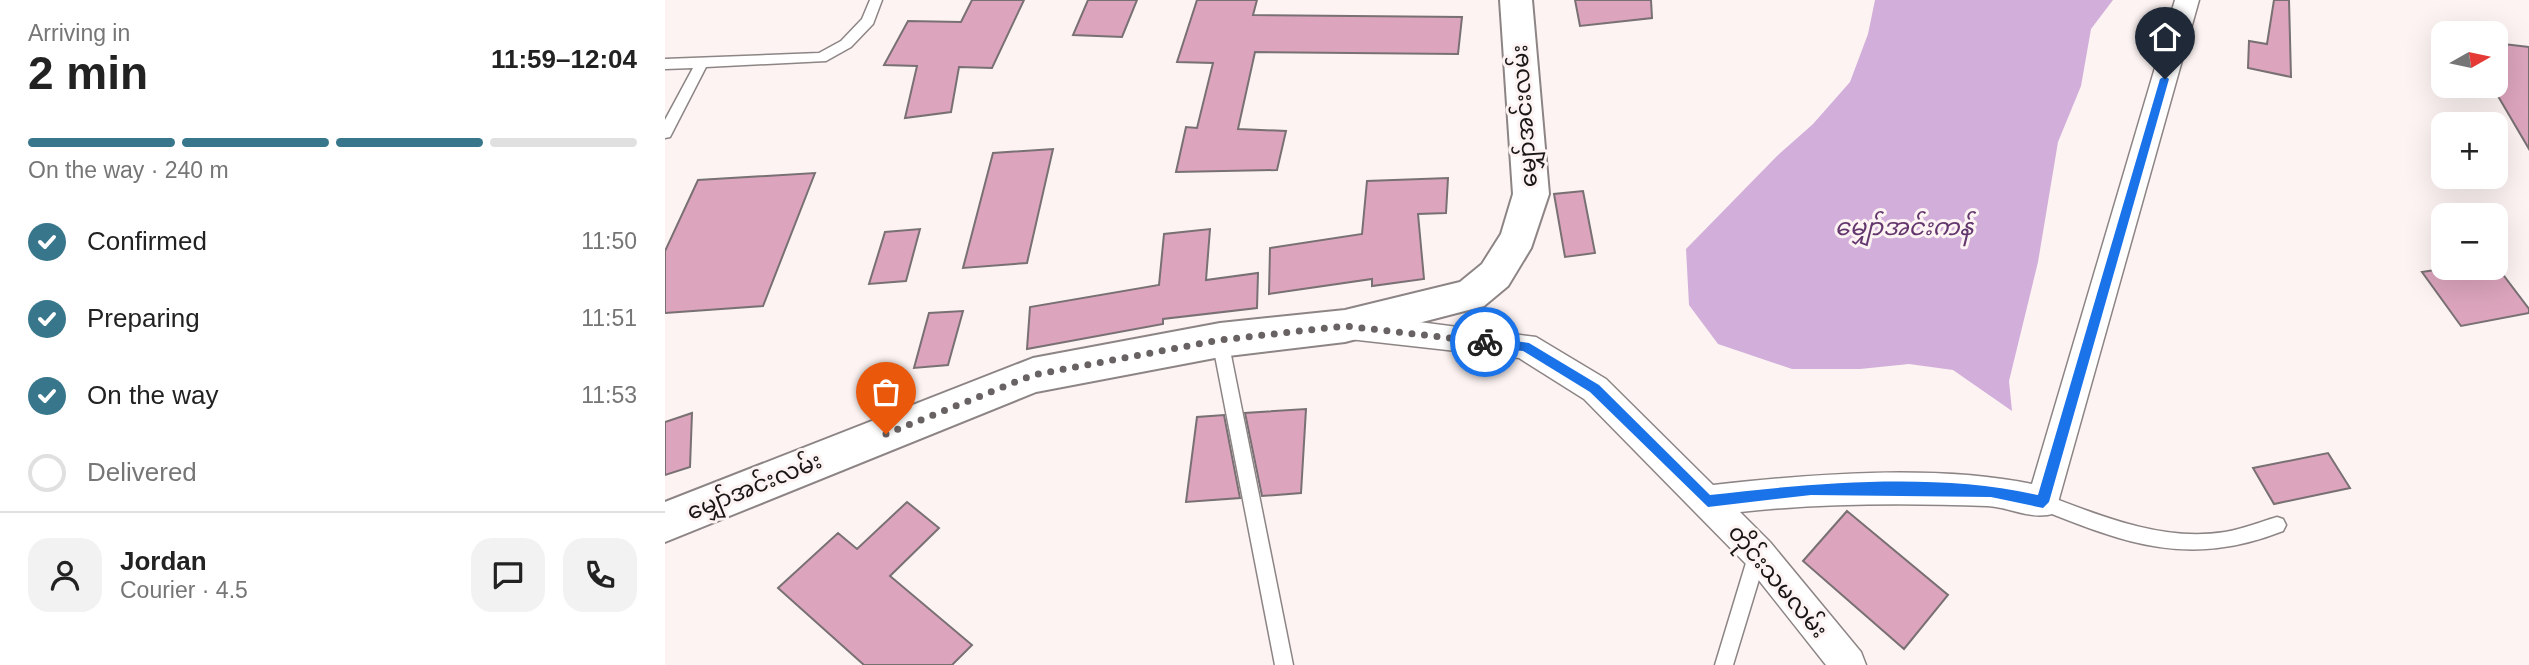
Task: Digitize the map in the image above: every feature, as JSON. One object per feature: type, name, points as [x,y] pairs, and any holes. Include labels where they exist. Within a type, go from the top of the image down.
[{"type":"street","name":"မျှော်အင်းလမ်း","points":[[665,522],[1033,375],[1220,340],[1345,326],[1472,295],[1495,275],[1518,238],[1531,194],[1516,0]]},
{"type":"street","points":[[1708,501],[1825,489],[1991,491],[2043,502],[2187,0]]},
{"type":"street","name":"တိုင်းသမလမ်း","points":[[1345,326],[1525,346],[1595,388],[1758,553],[1847,665]]},
{"type":"lane","points":[[665,64],[821,58],[846,44],[868,21],[876,0]]},
{"type":"lane","points":[[665,132],[702,63]]},
{"type":"lane","points":[[1220,340],[1284,665]]},
{"type":"lane","points":[[2043,502],[2108,528],[2169,543],[2222,541],[2277,525]]},
{"type":"lane","points":[[1724,665],[1758,553]]},
{"type":"water","name":"မျှော်အင်းကန်","points":[[1875,0],[2113,0],[2091,29],[2081,86],[2058,142],[2038,262],[2009,381],[2012,411],[1953,370],[1909,364],[1860,369],[1792,369],[1718,344],[1689,305],[1686,249],[1777,156],[1813,124],[1850,82],[1868,34]]},
{"type":"building","points":[[972,0],[1024,0],[992,68],[959,67],[951,112],[905,118],[917,66],[884,65],[908,21],[961,22]]},
{"type":"building","points":[[1088,0],[1137,0],[1122,37],[1073,35]]},
{"type":"building","points":[[1197,0],[1257,0],[1253,15],[1462,17],[1458,54],[1255,52],[1238,129],[1286,131],[1277,170],[1176,172],[1186,127],[1197,128],[1213,63],[1177,62]]},
{"type":"building","points":[[1575,0],[1651,0],[1652,18],[1580,26]]},
{"type":"building","points":[[2274,0],[2289,0],[2291,77],[2248,68],[2249,41],[2267,44]]},
{"type":"building","points":[[2508,45],[2529,47],[2529,149],[2499,98],[2508,98]]},
{"type":"building","points":[[1053,149],[1027,263],[963,268],[993,153]]},
{"type":"building","points":[[815,173],[763,306],[665,313],[665,251],[698,180]]},
{"type":"building","points":[[1448,178],[1446,213],[1418,214],[1424,279],[1372,286],[1372,279],[1269,294],[1270,248],[1362,234],[1367,181]]},
{"type":"building","points":[[1583,191],[1595,253],[1565,257],[1554,194]]},
{"type":"building","points":[[920,229],[906,281],[869,284],[885,232]]},
{"type":"building","points":[[1210,229],[1206,280],[1258,273],[1257,308],[1163,319],[1163,324],[1027,349],[1030,307],[1159,285],[1164,234]]},
{"type":"building","points":[[2431,271],[2431,280],[2507,280],[2529,309],[2529,313],[2461,326],[2422,272]]},
{"type":"building","points":[[963,311],[948,365],[914,368],[929,313]]},
{"type":"building","points":[[1306,409],[1301,493],[1262,496],[1245,413]]},
{"type":"building","points":[[692,413],[690,467],[665,475],[665,422]]},
{"type":"building","points":[[1224,415],[1240,498],[1186,502],[1197,417]]},
{"type":"building","points":[[2328,453],[2350,488],[2274,504],[2253,468]]},
{"type":"building","points":[[907,502],[939,528],[890,576],[972,645],[952,665],[864,665],[778,588],[838,533],[857,549]]},
{"type":"building","points":[[1847,511],[1948,595],[1904,649],[1803,561]]},
{"type":"way so far","points":[[886,434],[1033,375],[1220,340],[1345,326],[1485,342]]},
{"type":"route","points":[[1485,342],[1525,346],[1595,388],[1708,501],[1811,489],[1991,491],[2043,502],[2165,79]]}]
